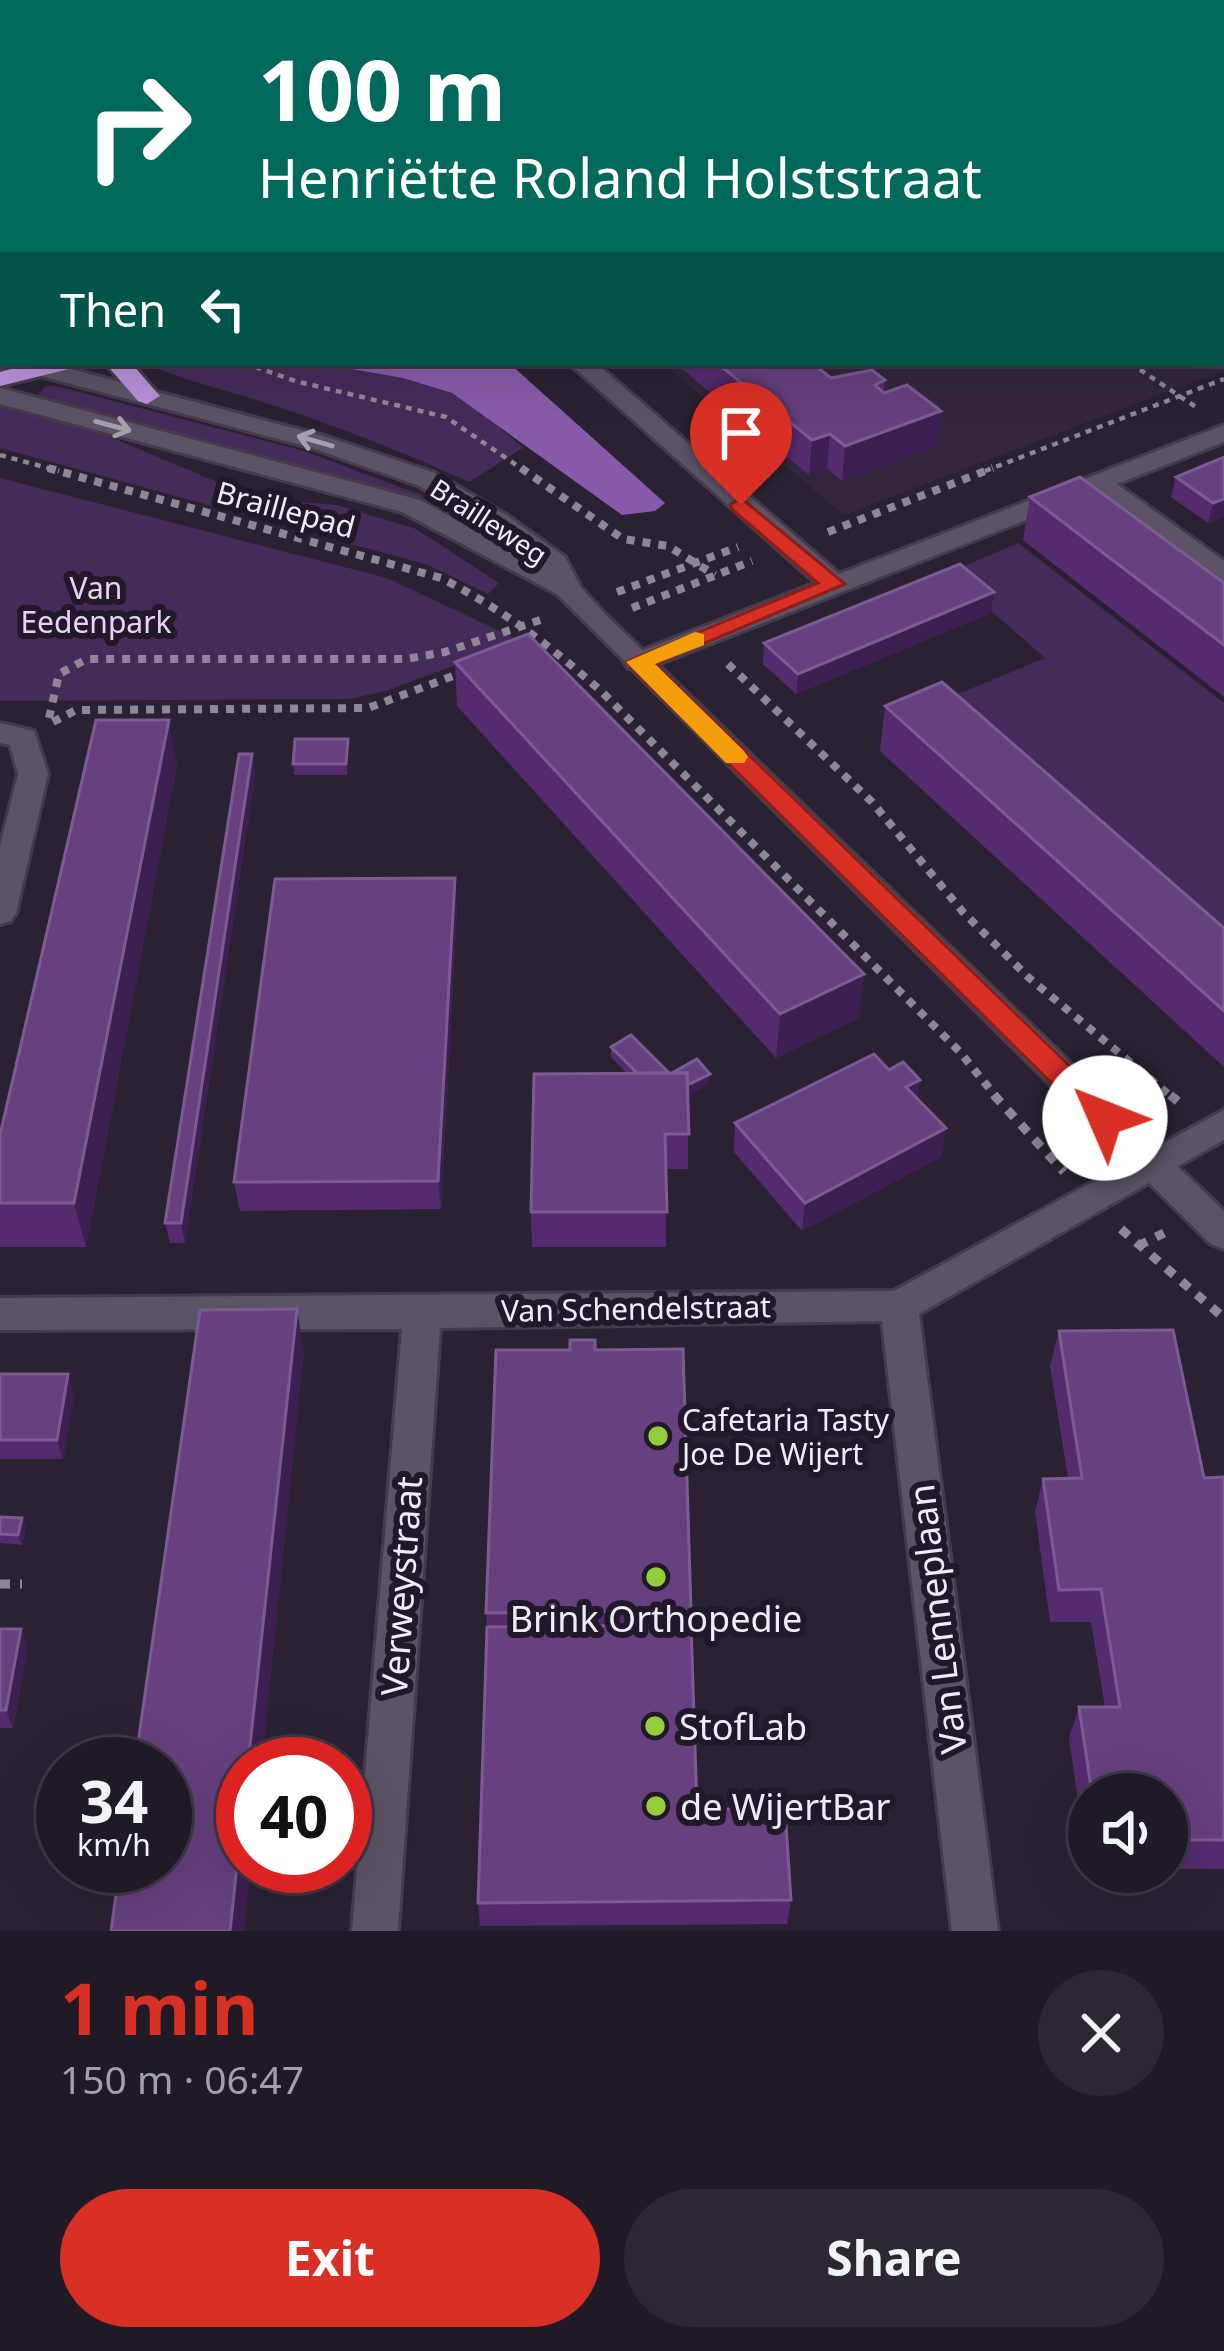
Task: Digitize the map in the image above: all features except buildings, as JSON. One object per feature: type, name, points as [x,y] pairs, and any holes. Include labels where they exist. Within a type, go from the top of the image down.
[{"type":"highway","points":[[0,379],[55,366]]},
{"type":"highway","points":[[120,366],[147,396]]},
{"type":"street","name":"Brailleweg","points":[[55,366],[318,442],[426,479],[499,522],[555,563],[575,598]]},
{"type":"street","points":[[584,366],[834,584]]},
{"type":"street","name":"Brailleweg","points":[[0,396],[410,506],[575,598]]},
{"type":"street","points":[[638,662],[1098,483],[1217,424]]},
{"type":"street","points":[[1098,483],[1224,574]]},
{"type":"street","points":[[575,598],[1224,1234]]},
{"type":"street","points":[[0,734],[23,738],[33,774],[0,914]]},
{"type":"street","points":[[899,1307],[1216,1127]]},
{"type":"street","name":"Van Schendelstraat","points":[[0,1314],[899,1307]]},
{"type":"street","name":"Van Lenneplaan","points":[[899,1307],[975,1931]]},
{"type":"street","name":"Verweystraat","points":[[375,1931],[422,1313]]},
{"type":"path","points":[[252,366],[295,381],[446,417],[623,539],[668,545],[716,575]]},
{"type":"path","points":[[1135,366],[1217,424]]},
{"type":"path","points":[[479,666],[368,708],[76,710],[47,725],[59,674],[87,659],[406,658],[445,652],[524,626],[575,598],[781,540],[1224,379]]},
{"type":"path","name":"Braillepad","points":[[0,455],[441,578],[546,641],[960,1052],[1017,1123],[1089,1198],[1161,1269],[1224,1318]]},
{"type":"path","points":[[781,540],[716,575],[657,598],[872,802],[963,912],[1028,976],[1216,1127]]},
{"type":"path","points":[[524,649],[546,641]]},
{"type":"path","points":[[0,1584],[22,1583]]},
{"type":"shaded area","points":[[335,366],[512,366],[665,503],[655,511],[622,515],[452,393]]},
{"type":"shaded area","points":[[666,366],[1224,366],[1224,370],[844,515]]},
{"type":"green space","points":[[153,366],[338,366],[376,371],[459,397],[523,448],[469,482],[345,430]]},
{"type":"green space","points":[[53,385],[304,451],[424,496],[417,500],[33,400]]},
{"type":"green space","points":[[0,406],[94,430],[257,499],[337,505],[416,529],[499,583],[488,594],[428,565],[0,448]]},
{"type":"green space","name":"Van Eedenpark","points":[[0,478],[387,578],[521,641],[386,691],[349,699],[0,701]]},
{"type":"green space","points":[[1018,543],[1224,703],[1224,983],[919,710],[1045,658],[948,573]]},
{"type":"slow traffic","points":[[695,640],[638,662],[735,757]]},
{"type":"place","name":"Cafetaria Tasty Joe De Wijert","points":[[658,1436]]},
{"type":"place","name":"Brink Orthopedie","points":[[656,1577]]},
{"type":"place","name":"StofLab","points":[[655,1726]]},
{"type":"place","name":"de WijertBar","points":[[656,1806]]},
{"type":"route","points":[[741,505],[834,584],[638,662],[1105,1118]]}]
